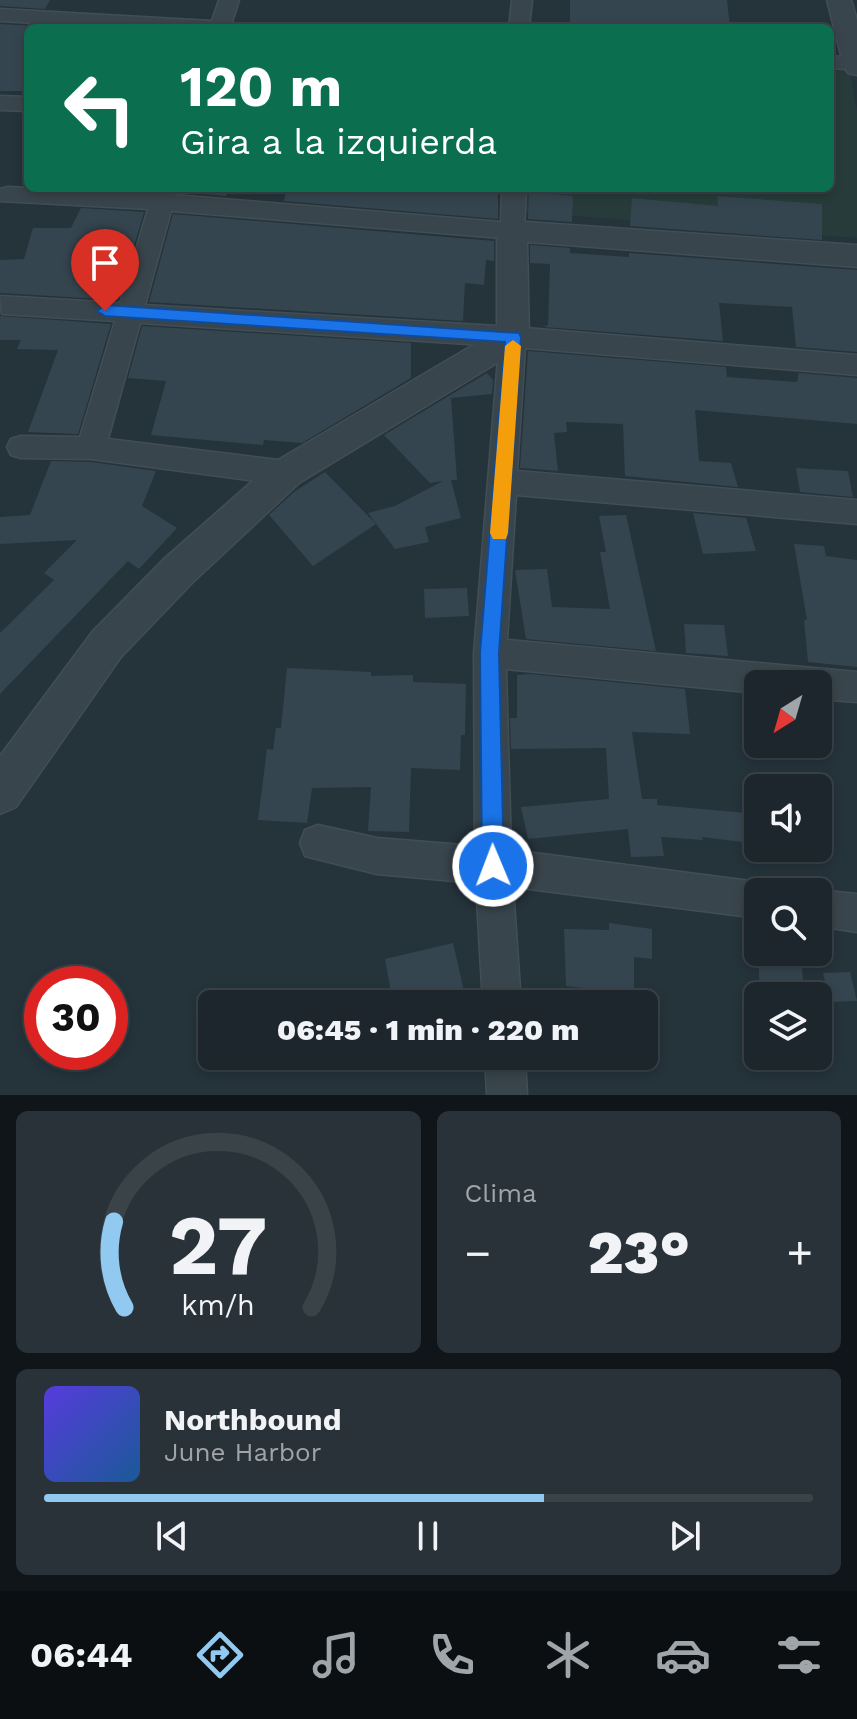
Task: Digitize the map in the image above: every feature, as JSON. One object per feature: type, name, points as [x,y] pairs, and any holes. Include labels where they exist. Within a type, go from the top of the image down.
[{"type":"street","points":[[221,24],[229,0]]},
{"type":"street","points":[[519,24],[522,0]]},
{"type":"street","points":[[834,62],[857,65],[839,0]]},
{"type":"street","points":[[0,15],[152,24]]},
{"type":"street","points":[[0,103],[24,104]]},
{"type":"street","points":[[501,990],[493,866],[490,653],[513,337],[514,192]]},
{"type":"street","points":[[8,195],[164,195],[512,231],[857,256]]},
{"type":"street","points":[[91,448],[164,195]]},
{"type":"street","points":[[2,305],[513,337],[857,365]]},
{"type":"street","points":[[0,792],[107,644],[178,571],[286,473],[513,337]]},
{"type":"street","points":[[21,447],[91,448],[286,473]]},
{"type":"street","points":[[504,482],[857,512]]},
{"type":"street","points":[[490,653],[857,687]]},
{"type":"street","points":[[318,843],[377,856],[493,866],[744,898]]},
{"type":"street","points":[[832,910],[857,913]]},
{"type":"street","points":[[506,1070],[507,1095]]},
{"type":"green space","points":[[834,70],[850,72],[857,111],[857,238],[525,212],[527,192],[834,192]]},
{"type":"building","points":[[0,0],[50,0],[45,9],[0,6]]},
{"type":"building","points":[[570,0],[727,0],[730,24],[570,24]]},
{"type":"building","points":[[0,24],[24,25],[24,91],[0,91]]},
{"type":"building","points":[[179,192],[228,192],[226,196]]},
{"type":"building","points":[[286,192],[498,192],[498,219],[284,201]]},
{"type":"building","points":[[529,192],[573,196],[572,222],[528,219]]},
{"type":"building","points":[[717,196],[822,204],[822,240],[630,226],[632,198],[718,206]]},
{"type":"building","points":[[81,208],[144,212],[118,300],[0,293],[0,260],[24,259],[33,228],[71,228]]},
{"type":"building","points":[[173,214],[494,241],[494,261],[486,260],[484,285],[465,283],[463,321],[149,302]]},
{"type":"building","points":[[530,245],[570,248],[570,253],[629,257],[629,253],[857,270],[857,352],[796,347],[792,307],[719,303],[723,341],[544,327],[548,325],[550,264],[530,263]]},
{"type":"building","points":[[0,316],[111,324],[78,434],[28,432],[58,350],[17,349],[21,340],[0,340]]},
{"type":"building","points":[[142,326],[411,343],[411,378],[302,443],[264,440],[263,445],[151,435],[166,381],[128,378]]},
{"type":"building","points":[[528,351],[726,367],[727,377],[797,382],[799,373],[857,378],[857,424],[695,410],[699,461],[731,463],[738,487],[625,476],[623,424],[566,422],[567,432],[554,433],[558,471],[520,468]]},
{"type":"building","points":[[487,373],[493,380],[492,394],[451,398],[457,480],[451,480],[461,518],[425,527],[429,542],[395,549],[368,513],[395,506],[443,481],[430,483],[384,435]]},
{"type":"building","points":[[51,461],[91,462],[156,471],[142,506],[177,528],[139,569],[128,561],[0,694],[0,633],[54,580],[44,573],[77,540],[0,544],[0,517],[30,515]]},
{"type":"building","points":[[796,468],[848,471],[853,497],[800,492]]},
{"type":"building","points":[[325,472],[376,524],[313,566],[269,515],[294,492]]},
{"type":"building","points":[[693,513],[746,518],[756,551],[703,554]]},
{"type":"building","points":[[626,515],[656,651],[526,639],[515,570],[547,569],[552,607],[610,609],[600,552],[606,552],[599,516]]},
{"type":"building","points":[[794,544],[824,546],[826,556],[857,560],[857,667],[808,662],[804,620],[807,620]]},
{"type":"building","points":[[467,588],[469,616],[425,618],[424,589]]},
{"type":"building","points":[[684,624],[724,625],[728,656],[686,653]]},
{"type":"building","points":[[287,668],[371,672],[371,676],[413,675],[413,682],[466,684],[465,735],[461,735],[460,770],[411,768],[409,832],[368,831],[371,787],[312,788],[307,823],[258,820],[267,749],[273,750],[276,728],[281,728]]},
{"type":"building","points":[[517,675],[685,689],[690,734],[632,732],[642,799],[657,799],[657,805],[744,813],[744,842],[702,837],[703,840],[661,837],[664,856],[631,857],[628,829],[528,839],[521,807],[609,799],[606,748],[511,749],[510,718],[517,718]]},
{"type":"building","points":[[609,923],[652,929],[652,959],[634,957],[634,990],[566,986],[564,929],[609,930]]},
{"type":"building","points":[[453,943],[464,990],[391,990],[385,959]]},
{"type":"building","points":[[759,966],[802,966],[803,982],[759,982]]},
{"type":"building","points":[[850,972],[857,1001],[832,1002],[832,982],[825,982],[823,973]]},
{"type":"slow traffic","points":[[499,533],[513,346]]},
{"type":"route","points":[[105,311],[513,337],[490,653],[493,866]]}]
